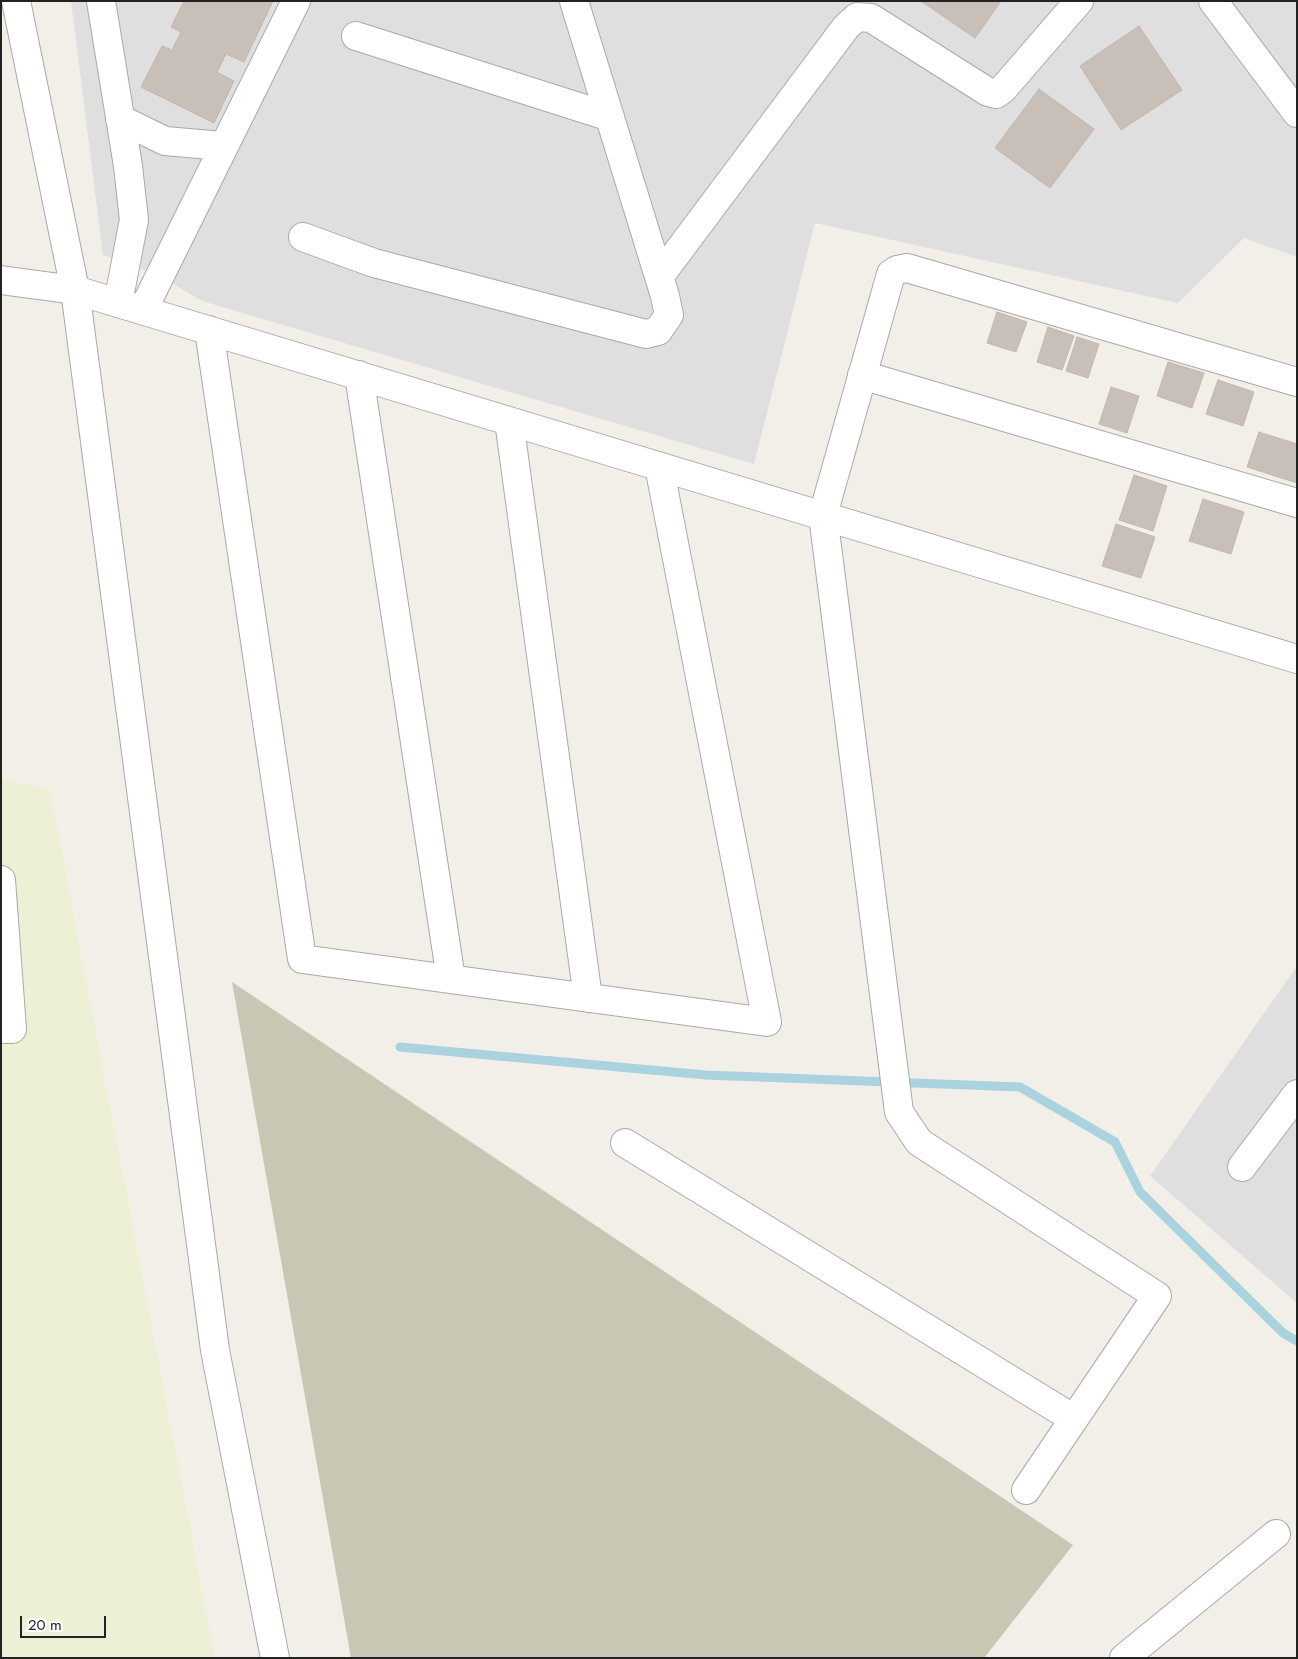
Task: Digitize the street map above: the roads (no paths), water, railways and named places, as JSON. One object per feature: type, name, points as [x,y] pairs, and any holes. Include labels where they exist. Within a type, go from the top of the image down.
[{"type":"street","points":[[16,1],[75,290],[215,1350],[275,1658]]},
{"type":"street","points":[[101,1],[128,166],[134,220],[130,306]]},
{"type":"street","points":[[130,306],[223,146],[296,1]]},
{"type":"street","points":[[304,237],[374,262],[646,334],[658,331],[668,315],[659,277],[574,1]]},
{"type":"street","points":[[659,277],[846,27],[857,17],[871,18],[988,92],[996,94],[1003,89],[1079,1]]},
{"type":"street","points":[[1213,1],[1297,113]]},
{"type":"street","points":[[356,36],[610,117]]},
{"type":"street","points":[[120,119],[166,141],[223,146]]},
{"type":"street","points":[[1026,1490],[1157,1296],[920,1142],[899,1112],[823,515],[891,274],[897,270],[907,268],[1297,382]]},
{"type":"street","points":[[1,280],[75,290],[130,306],[1297,659]]},
{"type":"street","points":[[209,330],[302,959],[767,1022],[659,466]]},
{"type":"street","points":[[359,375],[451,979]]},
{"type":"street","points":[[862,375],[1297,503]]},
{"type":"street","points":[[509,421],[588,998]]},
{"type":"street","points":[[1,880],[12,1029],[1,1029]]},
{"type":"street","points":[[1242,1168],[1297,1094]]},
{"type":"street","points":[[625,1143],[1074,1419]]},
{"type":"street","points":[[1124,1658],[1276,1534]]},
{"type":"waterway","points":[[400,1047],[706,1075],[1020,1087],[1115,1142],[1140,1192],[1283,1333],[1297,1341]]}]
